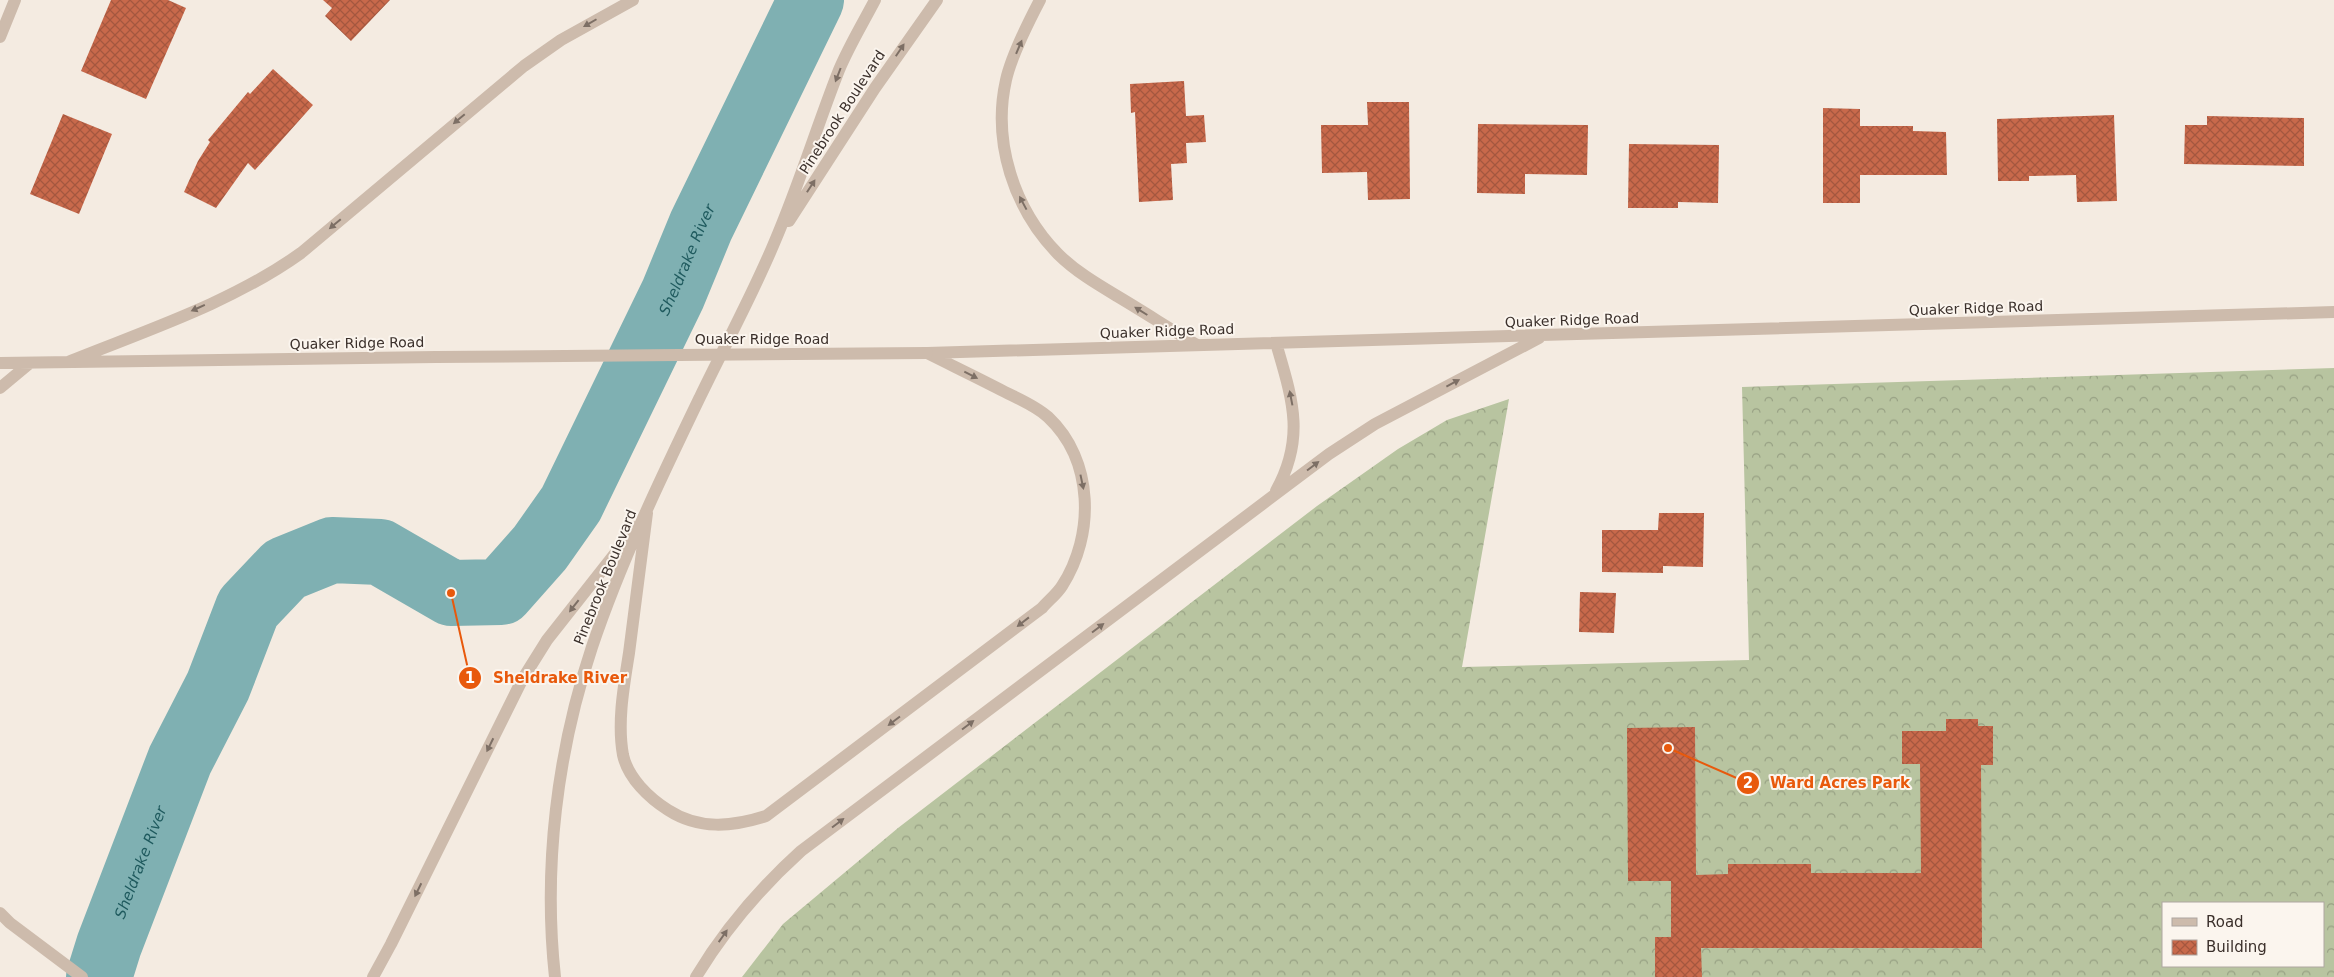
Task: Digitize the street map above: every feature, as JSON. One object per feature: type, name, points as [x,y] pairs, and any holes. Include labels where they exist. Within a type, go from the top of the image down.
[{"type":"street","points":[[0,37],[15,0]]},
{"type":"street","points":[[68,362],[246,288],[275,271],[300,253],[524,66],[561,40],[633,0]]},
{"type":"street","name":"Pinebrook Boulevard","points":[[555,977],[551,941],[550,883],[564,759],[592,648],[612,592],[647,513],[699,399],[775,242],[841,67],[875,0]]},
{"type":"street","name":"Pinebrook Boulevard","points":[[775,242],[875,88],[937,0]]},
{"type":"street","points":[[1040,0],[1006,78],[1002,106],[1003,138],[1008,170],[1020,199],[1037,228],[1059,255],[1088,278],[1197,346]]},
{"type":"street","name":"Quaker Ridge Road","points":[[0,363],[927,353],[2334,312]]},
{"type":"street","points":[[696,977],[734,920],[766,882],[801,850],[1329,454],[1375,424],[1542,336]]},
{"type":"street","points":[[1274,495],[1287,471],[1293,446],[1294,418],[1291,395],[1276,343]]},
{"type":"street","points":[[647,513],[622,704],[624,756],[636,781],[654,801],[675,815],[697,823],[721,826],[742,824],[766,816],[1042,608],[1061,587],[1074,564],[1083,536],[1086,509],[1083,482],[1075,456],[1063,434],[1047,416],[1026,403],[927,353]]},
{"type":"street","points":[[0,388],[30,362]]},
{"type":"street","points":[[373,977],[522,680],[547,640],[647,513]]},
{"type":"street","points":[[0,913],[82,977]]},
{"type":"green space","points":[[2334,368],[2334,977],[742,977],[783,924],[898,828],[1317,506],[1398,449],[1447,420],[1509,399],[1462,667],[1749,660],[1742,387]]},
{"type":"building","points":[[111,0],[168,0],[186,8],[146,99],[81,71]]},
{"type":"building","points":[[323,0],[390,0],[351,41],[325,16],[332,8]]},
{"type":"building","points":[[273,69],[313,105],[255,170],[248,163],[216,208],[184,192],[198,161],[210,142],[208,140],[248,92],[250,94]]},
{"type":"building","points":[[1184,81],[1186,116],[1204,115],[1206,142],[1186,143],[1187,163],[1171,164],[1173,200],[1139,202],[1135,112],[1131,113],[1130,84]]},
{"type":"building","points":[[1367,102],[1409,102],[1410,199],[1368,200],[1367,172],[1322,173],[1321,125],[1368,125]]},
{"type":"building","points":[[1823,108],[1860,109],[1860,126],[1913,126],[1913,131],[1946,132],[1947,175],[1860,175],[1860,203],[1823,203]]},
{"type":"building","points":[[63,114],[112,134],[79,214],[30,194]]},
{"type":"building","points":[[2114,115],[2117,201],[2077,202],[2076,175],[2029,176],[2029,181],[1998,181],[1997,119]]},
{"type":"building","points":[[2207,116],[2304,118],[2304,166],[2184,164],[2185,125],[2207,125]]},
{"type":"building","points":[[1478,124],[1588,125],[1587,175],[1525,174],[1525,194],[1477,193]]},
{"type":"building","points":[[1629,144],[1719,145],[1718,203],[1678,202],[1678,208],[1628,208]]},
{"type":"building","points":[[1659,513],[1704,513],[1703,567],[1663,566],[1663,573],[1602,572],[1602,530],[1658,530]]},
{"type":"building","points":[[1580,592],[1616,593],[1614,633],[1579,632]]},
{"type":"building","points":[[1946,719],[1978,719],[1978,726],[1993,726],[1993,765],[1981,765],[1982,948],[1701,948],[1702,977],[1655,977],[1655,937],[1671,937],[1671,881],[1628,881],[1627,728],[1695,727],[1696,875],[1728,874],[1728,864],[1811,864],[1811,873],[1921,873],[1920,764],[1902,764],[1902,731],[1946,731]]},
{"type":"waterway","name":"Sheldrake River","points":[[99,977],[109,945],[180,760],[218,686],[248,608],[285,569],[332,550],[380,552],[451,593],[501,592],[540,548],[571,504],[673,294],[701,226],[811,0]]},
{"type":"place","name":"Sheldrake River","points":[[451,593]]},
{"type":"place","name":"Ward Acres Park","points":[[1668,748]]}]
